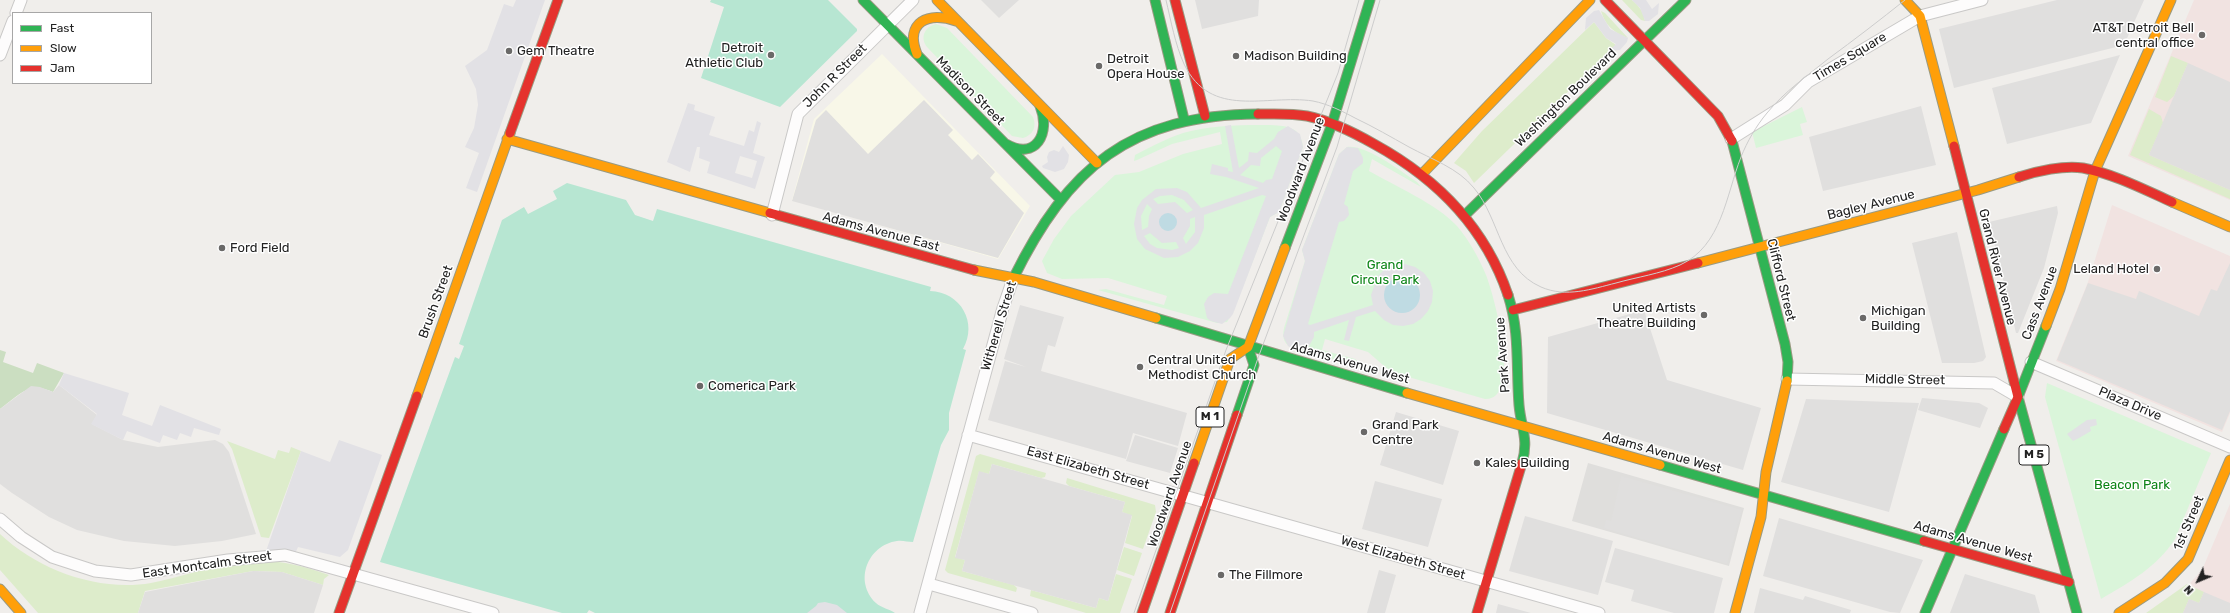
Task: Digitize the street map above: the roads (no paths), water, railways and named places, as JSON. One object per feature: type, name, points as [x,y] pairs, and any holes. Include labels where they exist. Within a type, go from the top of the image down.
[{"type":"main road","name":"Brush Street","points":[[339,613],[507,139],[558,0]]},
{"type":"main road","name":"Madison Street","points":[[863,0],[1060,199]]},
{"type":"main road","points":[[871,0],[880,0]]},
{"type":"main road","points":[[937,0],[1097,163]]},
{"type":"main road","points":[[1155,0],[1184,120]]},
{"type":"main road","points":[[1175,0],[1205,116]]},
{"type":"main road","name":"Woodward Avenue","points":[[1142,613],[1230,358],[1248,346],[1332,124],[1370,0]]},
{"type":"main road","points":[[1422,174],[1590,0]]},
{"type":"main road","name":"Clifford Street","points":[[1605,0],[1718,116],[1731,139],[1789,368],[1766,472],[1761,517],[1735,613]]},
{"type":"main road","name":"Washington Boulevard","points":[[1465,215],[1686,0]]},
{"type":"main road","name":"Grand River Avenue","points":[[1905,0],[1920,16],[2018,397],[2077,613]]},
{"type":"main road","name":"Cass Avenue","points":[[1925,613],[2018,397],[2064,276],[2095,171],[2171,0]]},
{"type":"main road","points":[[918,56],[912,45],[913,35],[918,25],[924,19],[931,16],[943,16],[959,22]]},
{"type":"main road","points":[[1002,141],[1010,147],[1024,149],[1038,141],[1043,133],[1045,124],[1040,105]]},
{"type":"main road","name":"Witherell Street","points":[[1013,279],[1032,242],[1060,199],[1078,179],[1097,163],[1148,132],[1184,120],[1226,113],[1298,115],[1332,124]]},
{"type":"main road","name":"Park Avenue","points":[[1332,124],[1395,154],[1441,188],[1480,234],[1499,270],[1513,310],[1519,359],[1519,406],[1526,443],[1477,613]]},
{"type":"main road","name":"Adams Avenue East","points":[[507,139],[772,215],[995,276],[1034,282],[1248,346]]},
{"type":"main road","name":"Bagley Avenue","points":[[1513,310],[1965,194],[2028,174],[2067,168],[2095,171],[2122,180],[2230,227]]},
{"type":"main road","name":"Adams Avenue West","points":[[1248,346],[1764,496],[2068,582]]},
{"type":"main road","name":"M 1","points":[[1170,613],[1254,365],[1248,346]]},
{"type":"main road","name":"1st Street","points":[[2119,613],[2167,582],[2179,571],[2188,559],[2230,460]]},
{"type":"main road","points":[[0,589],[22,613]]},
{"type":"street","points":[[16,12],[21,0]]},
{"type":"street","name":"John R Street","points":[[772,215],[798,114],[913,0]]},
{"type":"street","name":"Times Square","points":[[1731,139],[1785,105],[1808,82],[1920,16],[1982,0]]},
{"type":"street","points":[[0,55],[12,24]]},
{"type":"street","name":"Witherell Street","points":[[920,613],[968,435],[1013,279]]},
{"type":"street","name":"Plaza Drive","points":[[2031,362],[2230,447]]},
{"type":"street","name":"Middle Street","points":[[1787,379],[1994,383],[2018,397]]},
{"type":"street","name":"East Elizabeth Street","points":[[968,435],[1208,503]]},
{"type":"street","name":"West Elizabeth Street","points":[[1208,503],[1599,613]]},
{"type":"street","name":"East Montcalm Street","points":[[0,519],[21,537],[52,557],[72,565],[112,574],[131,575],[228,560],[285,555],[494,613]]},
{"type":"street","points":[[929,584],[1032,613]]},
{"type":"water","points":[[1168,213],[1174,216],[1177,222],[1174,228],[1168,231],[1162,228],[1159,222],[1162,216]]},
{"type":"water","points":[[1406,277],[1415,282],[1419,288],[1419,302],[1415,308],[1406,313],[1398,313],[1389,308],[1385,302],[1384,291],[1389,282],[1395,278]]},
{"type":"tram line","points":[[1166,0],[1176,40],[1184,64],[1195,81],[1209,92],[1224,98],[1241,101],[1295,100],[1313,101],[1324,104],[1376,128],[1409,147],[1444,164],[1468,181],[1483,200],[1502,242],[1517,268],[1527,279],[1541,287],[1560,292],[1588,290],[1656,273],[1680,265],[1694,256],[1705,245],[1714,232],[1721,218],[1743,151],[1767,113],[1796,84],[1905,0]]},
{"type":"tram line","points":[[1134,613],[1226,350],[1338,73],[1359,0]]},
{"type":"tram line","points":[[1170,613],[1258,358],[1337,147],[1380,0]]},
{"type":"place","name":"AT&T Detroit Bell central office","points":[[2202,35]]},
{"type":"place","name":"Gem Theatre","points":[[509,51]]},
{"type":"place","name":"Detroit Athletic Club","points":[[771,55]]},
{"type":"place","name":"Madison Building","points":[[1236,56]]},
{"type":"place","name":"Detroit Opera House","points":[[1099,66]]},
{"type":"place","name":"Ford Field","points":[[222,248]]},
{"type":"place","name":"Leland Hotel","points":[[2157,269]]},
{"type":"place","name":"United Artists Theatre Building","points":[[1704,315]]},
{"type":"place","name":"Michigan Building","points":[[1863,318]]},
{"type":"place","name":"Central United Methodist Church","points":[[1140,367]]},
{"type":"place","name":"Comerica Park","points":[[700,386]]},
{"type":"place","name":"Grand Park Centre","points":[[1364,432]]},
{"type":"place","name":"Kales Building","points":[[1477,463]]},
{"type":"place","name":"The Fillmore","points":[[1221,575]]},
{"type":"park label","name":"Grand Circus Park","points":[[1385,272]]},
{"type":"park label","name":"Beacon Park","points":[[2132,485]]}]
